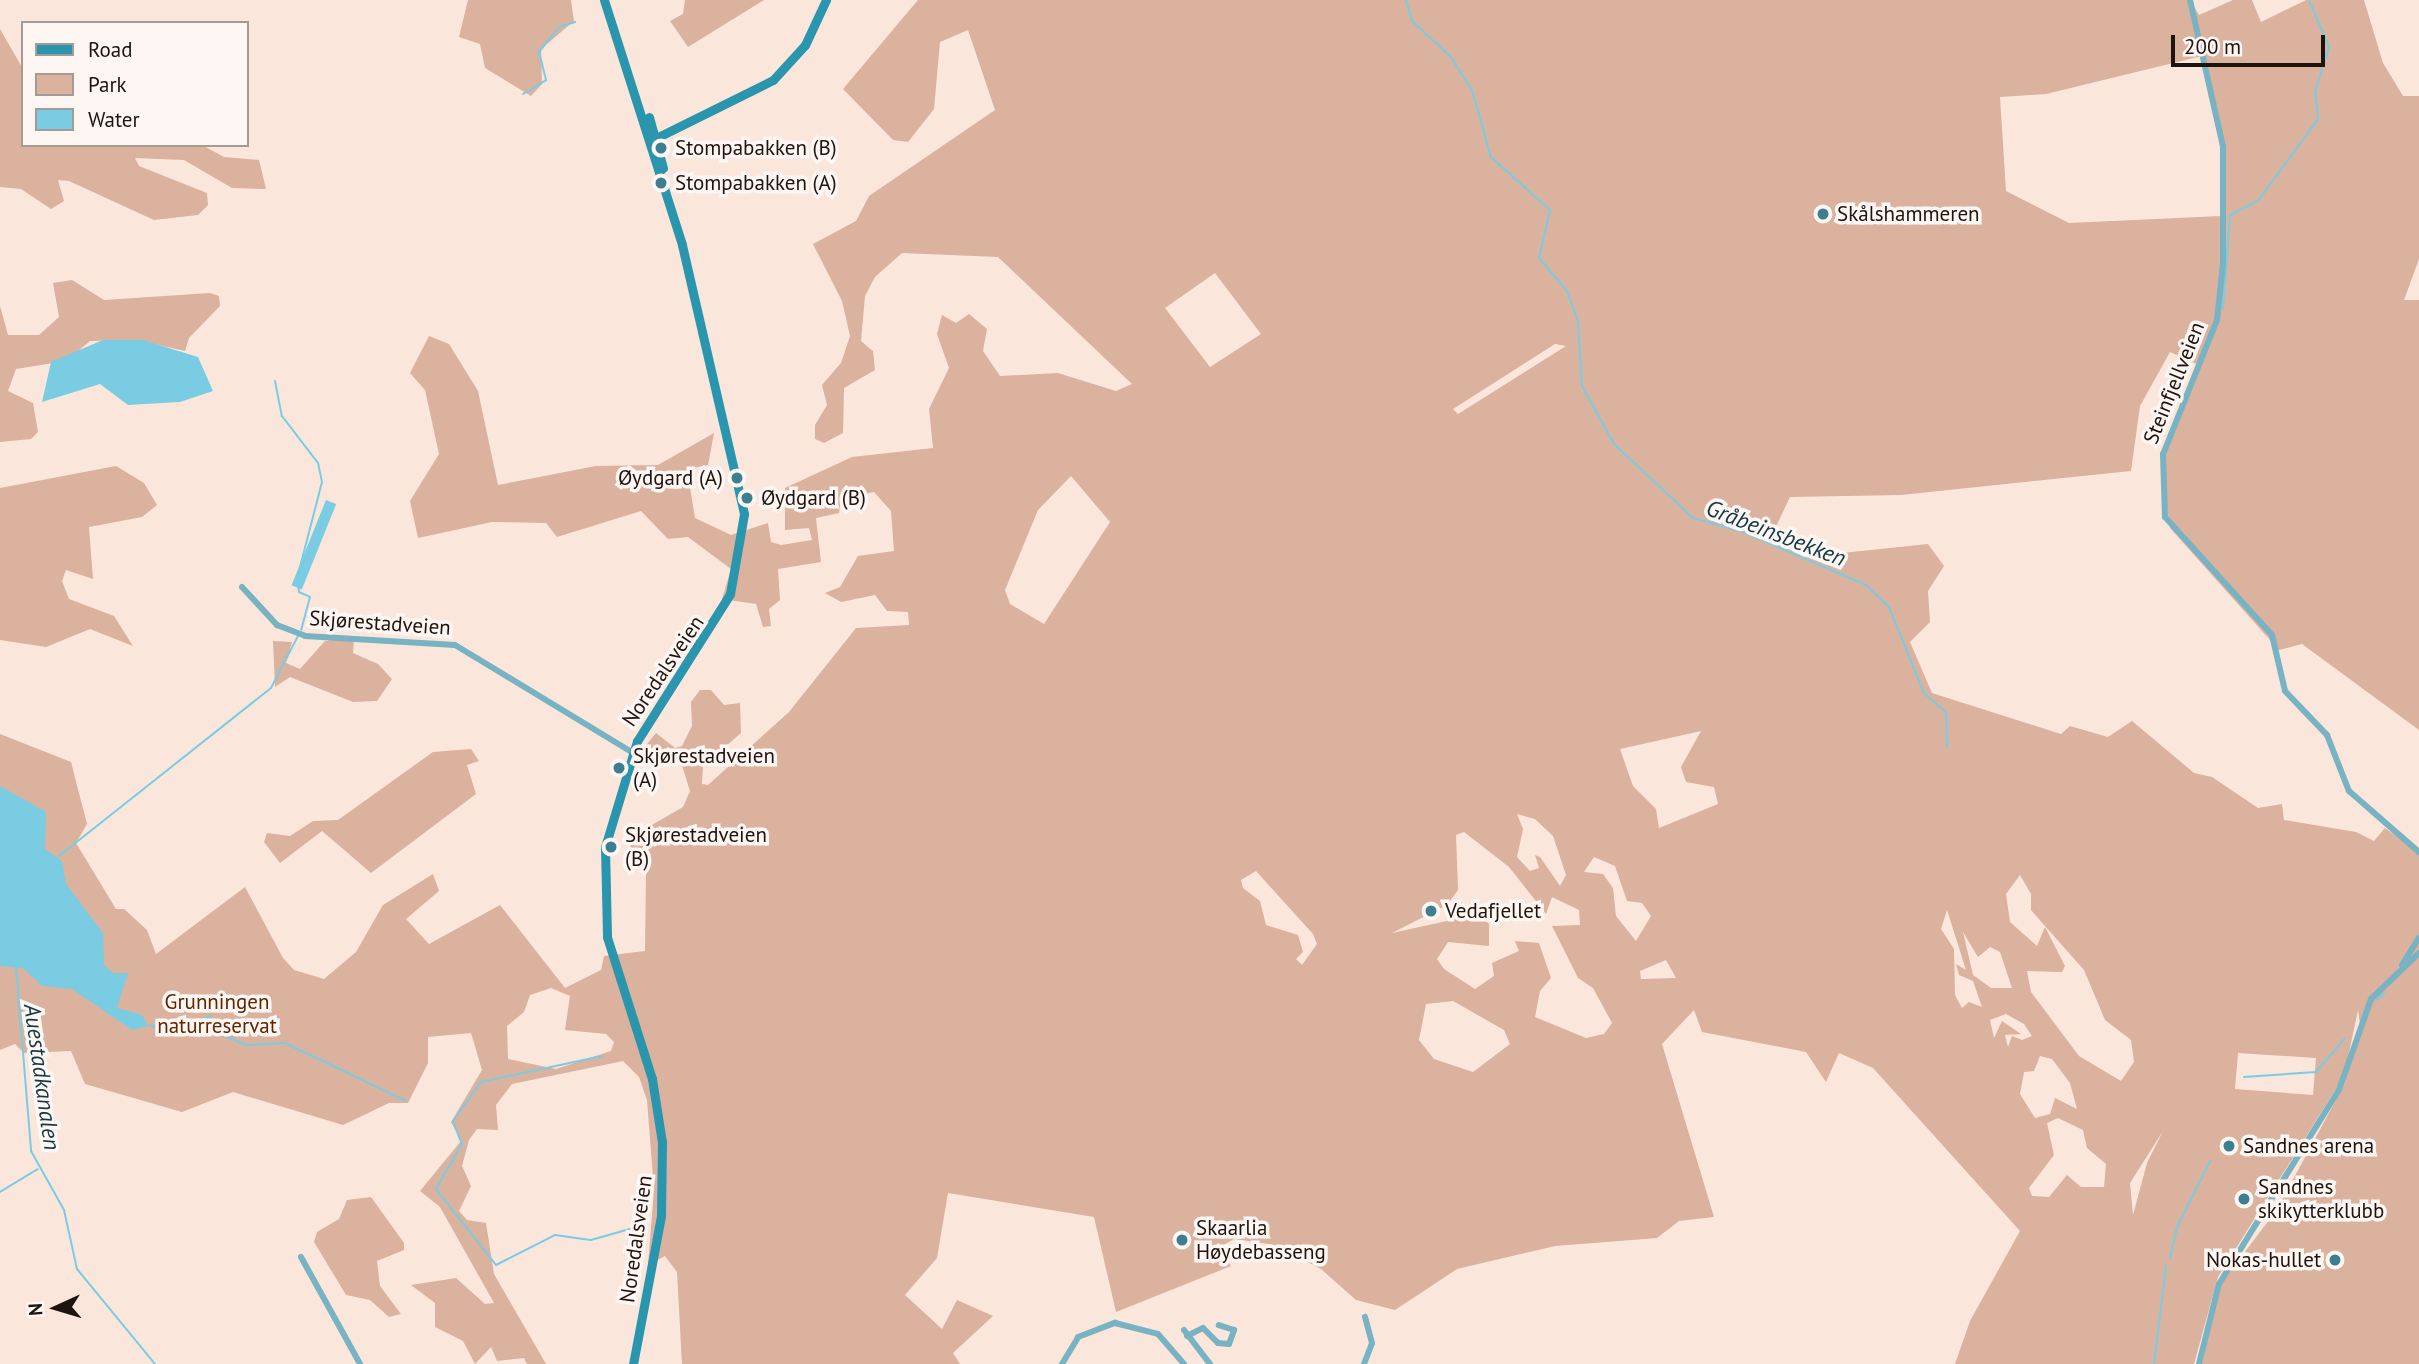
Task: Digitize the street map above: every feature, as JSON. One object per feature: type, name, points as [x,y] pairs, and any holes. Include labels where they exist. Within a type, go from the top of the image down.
[{"type":"main road","name":"Noredalsveien","points":[[604,0],[654,139]]},
{"type":"main road","name":"Noredalsveien","points":[[610,0],[654,139],[671,204],[736,461],[744,525],[735,580],[718,619],[632,752],[607,828],[603,906],[611,956],[652,1079],[663,1162],[659,1232],[633,1364]]},
{"type":"main road","points":[[654,139],[682,128],[778,76],[805,45],[826,0]]},
{"type":"street","name":"Steinfjellveien","points":[[2190,0],[2223,147],[2223,264],[2217,320],[2163,454],[2165,517],[2272,635],[2285,691],[2327,735],[2349,791],[2419,852]]},
{"type":"street","name":"Skjørestadveien","points":[[242,587],[277,625],[305,636],[455,645],[632,752]]},
{"type":"street","points":[[2402,965],[2419,938]]},
{"type":"street","points":[[2199,1364],[2224,1275],[2335,1099],[2375,991],[2419,953]]},
{"type":"street","points":[[301,1257],[360,1364]]},
{"type":"street","points":[[1364,1364],[1372,1343],[1366,1317]]},
{"type":"street","points":[[1062,1364],[1078,1337],[1115,1322],[1158,1334],[1184,1364]]},
{"type":"street","points":[[1210,1364],[1185,1333],[1203,1328],[1218,1343],[1229,1344],[1234,1330],[1219,1325]]},
{"type":"green space","points":[[468,0],[571,0],[574,21],[541,49],[542,84],[531,96],[485,68],[480,44],[459,37]]},
{"type":"green space","points":[[685,0],[764,0],[688,47],[670,21],[683,14]]},
{"type":"green space","name":"Grunningen naturreservat","points":[[918,0],[2190,0],[2199,15],[2233,0],[2252,0],[2261,22],[2306,0],[2364,0],[2383,63],[2403,96],[2419,96],[2419,259],[2404,300],[2419,300],[2419,730],[2302,644],[2279,650],[2170,528],[2161,466],[2199,365],[2170,352],[2140,406],[2131,471],[1901,495],[1790,497],[1770,539],[1804,557],[1928,544],[1944,566],[1928,591],[1930,622],[1910,642],[1932,693],[2061,734],[2070,726],[2108,737],[2132,721],[2194,773],[2212,777],[2258,808],[2282,804],[2284,820],[2356,832],[2374,841],[2385,828],[2419,852],[2419,1364],[2202,1364],[2222,1282],[2276,1211],[2344,1085],[2361,1031],[2358,1010],[2344,1076],[2218,1277],[2194,1364],[1955,1364],[1970,1321],[2020,1231],[1873,1068],[1839,1053],[1826,1082],[1806,1052],[1702,1032],[1694,1010],[1662,1044],[1714,1217],[1679,1221],[1657,1238],[1555,1246],[1457,1269],[1395,1310],[1356,1300],[1321,1269],[1275,1245],[1234,1239],[1220,1247],[1231,1266],[1116,1312],[1094,1217],[948,1193],[937,1258],[905,1295],[942,1329],[957,1300],[993,1316],[953,1353],[960,1364],[682,1364],[677,1272],[665,1256],[648,1265],[654,1190],[647,1100],[639,1077],[623,1061],[512,1084],[496,1105],[498,1130],[477,1129],[469,1140],[462,1166],[471,1186],[459,1211],[467,1220],[486,1223],[494,1274],[546,1364],[527,1364],[524,1358],[497,1361],[491,1347],[475,1364],[463,1341],[435,1327],[435,1303],[411,1285],[456,1278],[485,1304],[494,1303],[440,1207],[420,1191],[461,1141],[451,1122],[482,1070],[471,1033],[428,1037],[428,1063],[408,1103],[389,1103],[343,1125],[233,1092],[182,1112],[85,1084],[71,1051],[24,1053],[15,1044],[0,1050],[0,734],[71,762],[87,824],[76,843],[116,909],[124,909],[147,930],[156,954],[245,887],[283,958],[294,970],[324,979],[356,952],[383,905],[433,874],[439,891],[406,919],[429,944],[500,905],[565,988],[601,970],[604,956],[645,951],[646,872],[631,868],[628,850],[636,834],[683,807],[690,791],[680,759],[638,760],[643,749],[656,733],[675,748],[682,746],[692,726],[691,702],[700,690],[711,690],[724,705],[740,703],[741,733],[703,766],[702,784],[708,785],[789,712],[856,628],[909,625],[908,612],[887,611],[875,595],[841,602],[825,593],[840,587],[858,556],[894,551],[891,511],[874,492],[841,498],[839,513],[816,518],[821,562],[778,569],[780,600],[769,609],[771,626],[763,627],[756,604],[722,599],[731,569],[688,537],[668,539],[641,511],[557,537],[546,523],[492,522],[418,538],[410,501],[439,454],[425,390],[410,373],[429,336],[449,344],[478,391],[498,485],[596,466],[658,465],[714,433],[708,465],[687,469],[695,518],[731,535],[768,523],[771,542],[781,545],[812,540],[809,528],[785,530],[785,488],[852,457],[933,448],[929,409],[949,368],[937,334],[942,315],[956,323],[969,314],[987,329],[983,351],[1000,376],[1058,373],[1116,391],[1132,384],[998,257],[902,253],[875,277],[865,296],[861,341],[873,351],[875,370],[844,388],[843,433],[824,443],[815,439],[815,425],[827,405],[822,385],[841,363],[850,336],[842,301],[813,244],[856,221],[869,196],[995,110],[968,30],[940,42],[934,109],[908,142],[893,140],[843,89]],"holes":[[[2202,56],[2223,158],[2221,216],[2069,223],[2006,191],[2000,97],[2046,94]],[[1215,273],[1261,334],[1210,367],[1165,308]],[[1555,344],[1566,346],[1458,414],[1453,409]],[[1071,476],[1110,522],[1044,624],[1010,604],[1005,590],[1038,510]],[[1701,731],[1681,767],[1686,782],[1714,787],[1718,804],[1659,828],[1656,809],[1633,786],[1620,749]],[[1517,814],[1535,819],[1553,836],[1566,875],[1560,886],[1540,857],[1535,855],[1539,868],[1530,871],[1517,857],[1523,829]],[[1464,832],[1509,867],[1546,914],[1552,897],[1579,910],[1580,925],[1552,926],[1578,978],[1593,988],[1612,1023],[1604,1034],[1586,1038],[1535,1017],[1540,991],[1551,978],[1539,943],[1515,941],[1519,951],[1492,963],[1494,976],[1475,989],[1444,969],[1437,959],[1448,942],[1489,946],[1489,924],[1479,914],[1392,933],[1447,905],[1458,890],[1456,835]],[[1594,857],[1615,866],[1627,901],[1642,903],[1651,916],[1636,941],[1616,916],[1613,888],[1603,874],[1584,872]],[[1256,871],[1313,934],[1317,944],[1302,965],[1296,959],[1303,952],[1298,935],[1266,925],[1260,901],[1243,888],[1241,880]],[[2020,875],[2031,894],[2031,910],[2084,970],[2105,1020],[2131,1040],[2134,1062],[2121,1081],[2079,1056],[2031,992],[2027,971],[2062,972],[2065,966],[2045,927],[2037,946],[2010,922],[2006,894]],[[1947,910],[1966,970],[1956,964],[1959,975],[1973,981],[1982,1007],[1969,1002],[1962,1008],[1955,995],[1954,949],[1941,929]],[[1963,932],[1978,957],[1990,947],[2000,952],[2012,988],[1991,988],[1973,975]],[[1666,960],[1676,978],[1641,979],[1640,971]],[[551,988],[570,996],[565,1030],[606,1034],[614,1042],[611,1051],[556,1069],[508,1059],[507,1026],[524,1012],[530,995]],[[1453,1001],[1504,1030],[1510,1044],[1473,1072],[1434,1059],[1419,1040],[1426,1004]],[[2006,1014],[2024,1024],[2032,1036],[2022,1040],[2012,1036],[2008,1047],[2005,1035],[2021,1034],[2002,1021],[1994,1038],[1990,1020]],[[2238,1053],[2316,1058],[2313,1095],[2235,1089]],[[2040,1056],[2052,1059],[2070,1083],[2077,1109],[2055,1098],[2050,1114],[2035,1118],[2020,1094],[2024,1072],[2034,1071]],[[2058,1118],[2083,1130],[2087,1148],[2106,1164],[2104,1187],[2081,1187],[2067,1175],[2049,1197],[2032,1196],[2029,1188],[2054,1155],[2047,1123]],[[2163,1131],[2147,1163],[2133,1215],[2130,1183]]]},
{"type":"green space","points":[[0,29],[21,66],[21,147],[206,147],[224,157],[259,160],[266,189],[232,188],[184,160],[135,158],[139,166],[207,193],[208,205],[198,215],[154,220],[69,181],[58,180],[64,201],[51,209],[21,189],[0,187]]},
{"type":"green space","points":[[72,280],[104,300],[210,293],[219,296],[220,306],[189,338],[185,351],[137,340],[90,341],[66,361],[16,369],[8,391],[33,403],[38,432],[31,439],[0,442],[0,306],[8,335],[39,335],[59,317],[53,283]]},
{"type":"green space","points":[[116,466],[144,483],[157,505],[142,517],[89,527],[93,579],[66,570],[62,581],[69,599],[114,616],[133,646],[90,629],[46,647],[0,640],[0,488]]},
{"type":"green space","points":[[354,636],[353,653],[378,664],[392,679],[377,701],[353,702],[290,677],[275,687],[273,641],[292,642],[286,663],[300,669],[325,641]]},
{"type":"green space","points":[[471,749],[479,761],[467,765],[476,794],[371,873],[322,831],[280,863],[264,842],[267,833],[290,836],[313,821],[338,820],[433,752]]},
{"type":"green space","points":[[371,1197],[404,1243],[404,1250],[377,1261],[380,1286],[401,1314],[389,1317],[370,1300],[346,1295],[314,1242],[317,1232],[339,1219],[347,1200]]},
{"type":"water","points":[[103,340],[143,340],[198,357],[213,391],[180,402],[128,405],[100,384],[42,402],[51,362]]},
{"type":"water","points":[[326,500],[336,504],[302,589],[292,585]]},
{"type":"water","points":[[0,786],[46,812],[45,849],[62,861],[66,884],[103,933],[104,965],[113,973],[128,973],[117,1008],[142,1015],[148,1026],[132,1030],[72,989],[42,986],[23,968],[0,966]]},
{"type":"waterway","name":"Gråbeinsbekken","points":[[1406,0],[1412,21],[1451,57],[1472,90],[1491,157],[1550,210],[1539,258],[1567,291],[1578,322],[1582,386],[1614,444],[1693,518],[1743,532],[1866,585],[1889,607],[1924,693],[1946,713],[1947,747]]},
{"type":"waterway","points":[[2223,309],[2230,215],[2258,201],[2318,119],[2315,92],[2329,47],[2309,0]]},
{"type":"waterway","points":[[523,94],[546,80],[539,52],[559,27],[575,22]]},
{"type":"waterway","points":[[275,381],[282,416],[318,463],[322,482],[297,579],[299,592],[310,597],[301,630]]},
{"type":"waterway","points":[[59,856],[271,688],[298,636]]},
{"type":"waterway","name":"Auestadkanalen","points":[[16,967],[31,1151],[64,1210],[77,1269],[155,1364]]},
{"type":"waterway","points":[[2377,1000],[2384,993]]},
{"type":"waterway","points":[[149,1025],[169,1032],[210,1016],[221,1034],[246,1045],[285,1043],[406,1101]]},
{"type":"waterway","points":[[2244,1077],[2316,1072],[2345,1038]]},
{"type":"waterway","points":[[602,1056],[481,1082],[453,1121],[462,1144],[436,1189],[496,1265],[555,1235],[591,1240],[633,1228]]},
{"type":"waterway","points":[[2170,1258],[2177,1227],[2210,1161]]},
{"type":"waterway","points":[[0,1192],[38,1169]]},
{"type":"waterway","points":[[2154,1364],[2166,1266]]},
{"type":"place","name":"Stompabakken (B)","points":[[661,148]]},
{"type":"place","name":"Stompabakken (A)","points":[[661,183]]},
{"type":"place","name":"Skålshammeren","points":[[1823,214]]},
{"type":"place","name":"Øydgard (A)","points":[[737,478]]},
{"type":"place","name":"Øydgard (B)","points":[[747,498]]},
{"type":"place","name":"Skjørestadveien (A)","points":[[619,768]]},
{"type":"place","name":"Skjørestadveien (B)","points":[[611,847]]},
{"type":"place","name":"Vedafjellet","points":[[1431,911]]},
{"type":"place","name":"Sandnes arena","points":[[2229,1146]]},
{"type":"place","name":"Sandnes skikytterklubb","points":[[2244,1199]]},
{"type":"place","name":"Skaarlia Høydebasseng","points":[[1182,1240]]},
{"type":"place","name":"Nokas-hullet","points":[[2335,1260]]}]
